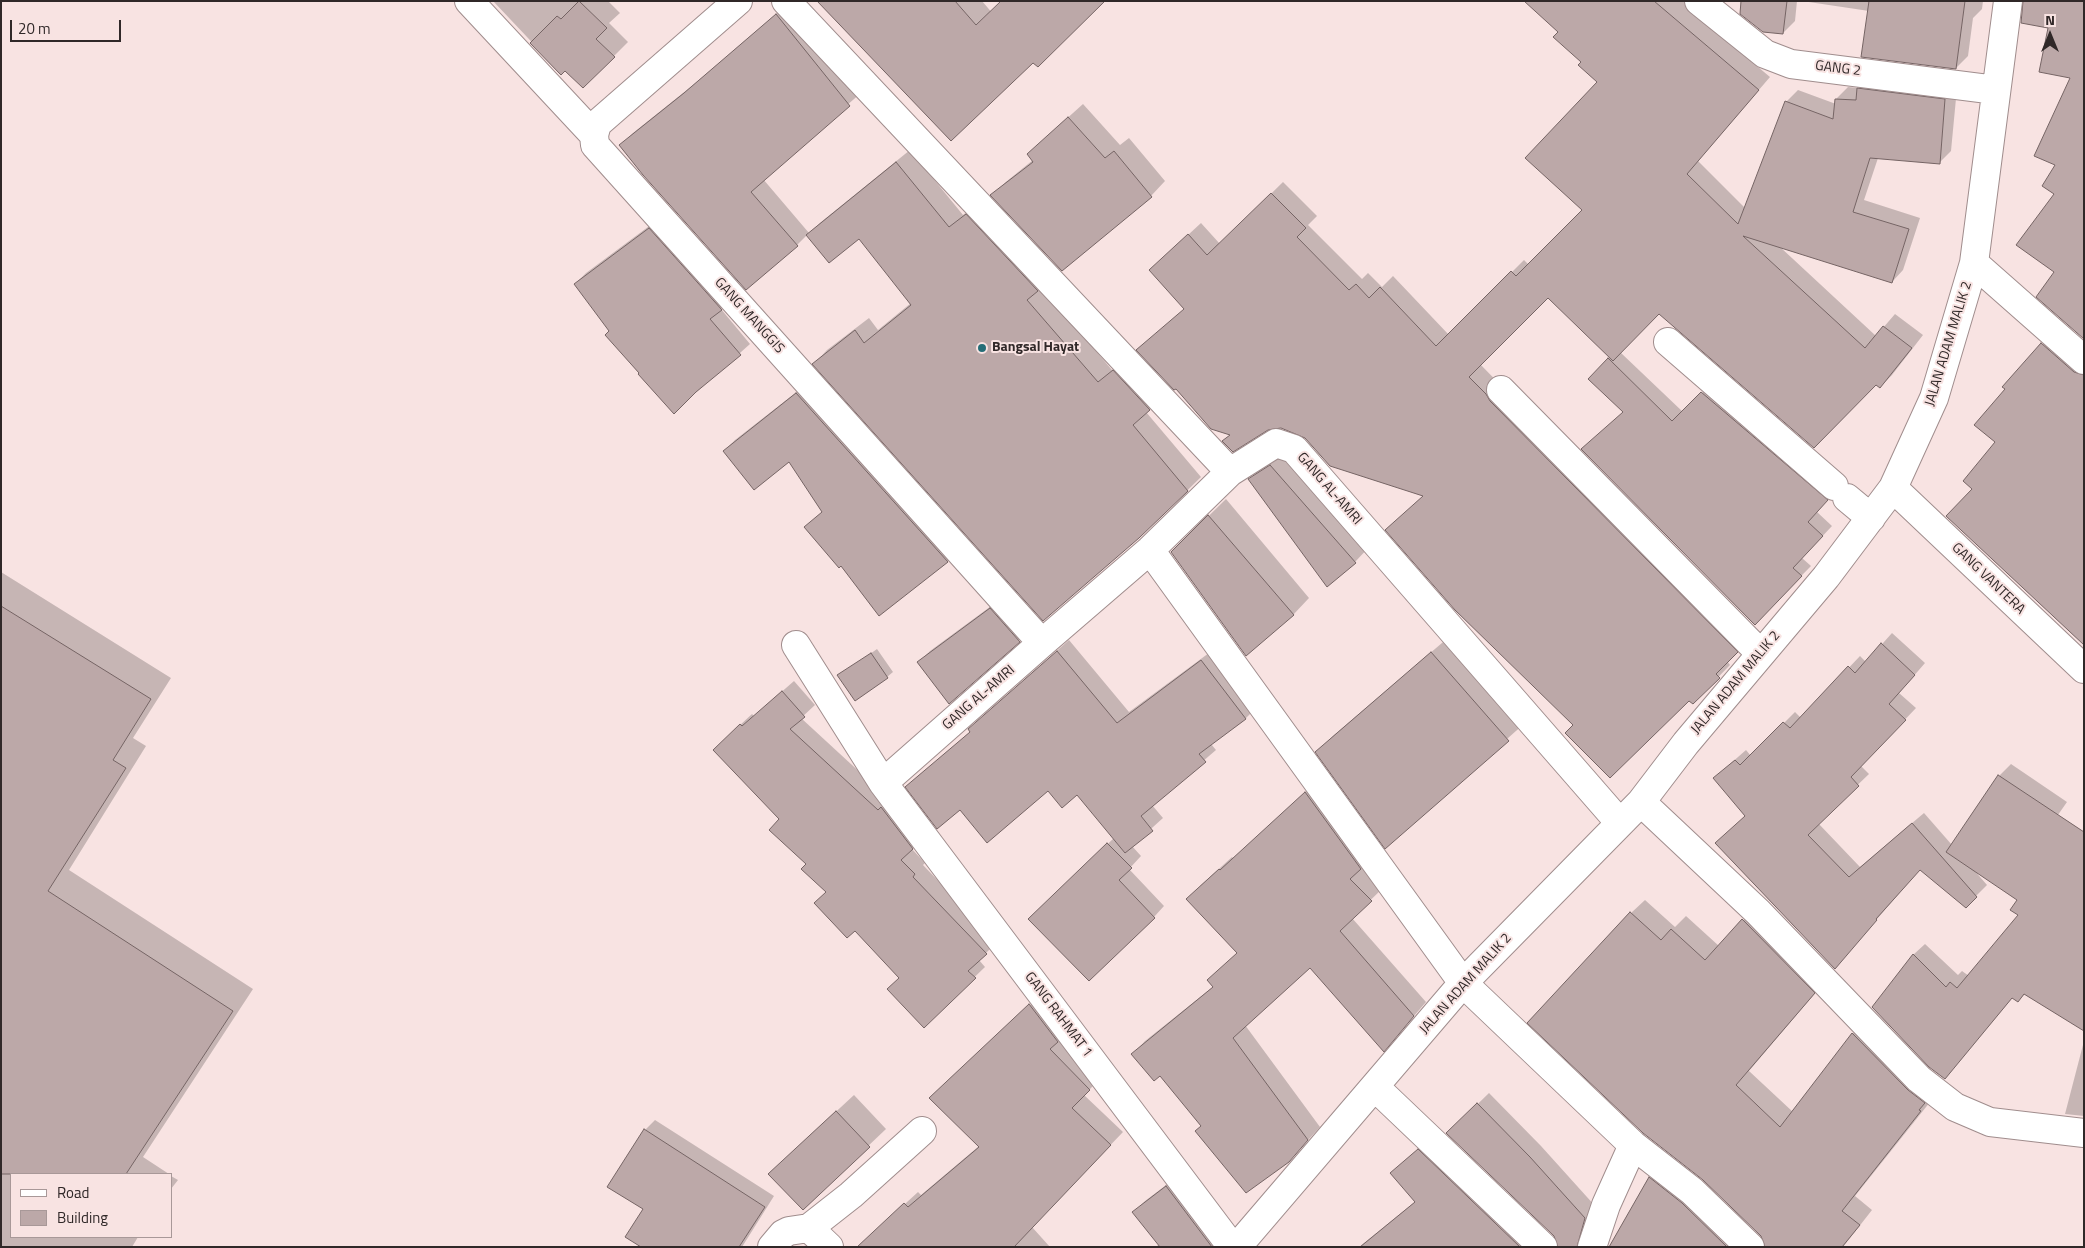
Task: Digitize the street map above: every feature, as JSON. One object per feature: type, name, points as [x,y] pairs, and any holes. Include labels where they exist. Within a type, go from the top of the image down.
[{"type":"street","name":"GANG MANGGIS","points":[[470,1],[594,135],[595,145],[1042,643]]},
{"type":"street","points":[[594,135],[597,124],[738,1]]},
{"type":"street","points":[[786,1],[1230,472]]},
{"type":"street","name":"GANG 2","points":[[1699,1],[1765,54],[1791,64],[1996,90]]},
{"type":"street","name":"JALAN ADAM MALIK 2","points":[[1238,1247],[1464,983],[1641,802],[1686,743],[1760,653],[1826,577],[1893,488],[1934,398],[1974,263],[2008,1]]},
{"type":"street","points":[[1974,263],[2084,360]]},
{"type":"street","points":[[1668,342],[1871,518]]},
{"type":"street","points":[[1501,390],[1760,653]]},
{"type":"street","name":"GANG AL-AMRI","points":[[883,783],[1150,550],[1230,472],[1276,443],[1294,449],[1620,822]]},
{"type":"street","name":"GANG VANTERA","points":[[1893,488],[2084,669]]},
{"type":"street","points":[[1150,550],[1464,983],[1633,1145],[1692,1191],[1750,1247]]},
{"type":"street","name":"GANG RAHMAT 1","points":[[796,644],[883,783],[1232,1247]]},
{"type":"street","points":[[1641,802],[1758,912],[1919,1079],[1955,1107],[1990,1122],[2084,1133]]},
{"type":"street","points":[[1375,1087],[1544,1247]]},
{"type":"street","points":[[772,1247],[789,1231],[809,1228],[851,1195],[922,1131]]},
{"type":"street","points":[[1592,1247],[1606,1205],[1633,1145]]},
{"type":"street","points":[[809,1228],[829,1247]]},
{"type":"building","points":[[579,1],[607,28],[596,39],[615,57],[583,88],[565,71],[561,75],[530,43],[557,16],[561,19]]},
{"type":"building","points":[[817,1],[955,1],[976,25],[1001,1],[1105,1],[1038,67],[1033,63],[951,141]]},
{"type":"building","points":[[1524,1],[1654,1],[1759,90],[1687,174],[1738,224],[1785,101],[1833,119],[1835,99],[1856,100],[1857,88],[1945,99],[1940,164],[1870,158],[1853,212],[1909,229],[1892,283],[1743,236],[1865,348],[1883,326],[1912,348],[1880,388],[1876,385],[1814,448],[1659,314],[1613,361],[1548,298],[1469,377],[1486,394],[1490,401],[1738,652],[1716,674],[1720,678],[1693,704],[1689,701],[1610,778],[1565,733],[1573,725],[1455,610],[1385,530],[1423,496],[1330,466],[1305,438],[1281,428],[1268,430],[1233,452],[1222,441],[1230,435],[1211,429],[1176,389],[1174,390],[1136,350],[1184,309],[1149,270],[1188,234],[1207,255],[1271,193],[1306,228],[1297,237],[1349,290],[1356,284],[1369,298],[1380,287],[1436,346],[1511,271],[1516,276],[1582,210],[1525,158],[1597,82],[1578,65],[1581,62],[1553,37],[1558,32]]},
{"type":"building","points":[[1741,1],[1787,1],[1783,34],[1763,32],[1740,14]]},
{"type":"building","points":[[1869,1],[1965,1],[1956,69],[1861,57]]},
{"type":"building","points":[[2023,1],[2084,1],[2084,339],[2036,297],[2054,272],[2016,245],[2054,194],[2042,186],[2055,165],[2034,156],[2070,78],[2039,72],[2048,28],[2021,23]]},
{"type":"building","points":[[776,14],[850,106],[751,192],[798,246],[746,290],[643,175],[619,145],[684,93]]},
{"type":"building","points":[[1068,117],[1105,158],[1114,151],[1152,197],[1062,271],[990,195],[1033,162],[1027,154]]},
{"type":"building","points":[[896,162],[949,227],[966,214],[1038,291],[1027,300],[1098,382],[1113,370],[1150,410],[1133,425],[1188,491],[1139,538],[1043,621],[812,364],[855,330],[864,343],[911,305],[859,239],[829,263],[806,235]]},
{"type":"building","points":[[649,228],[722,310],[710,319],[741,355],[696,392],[674,414],[605,335],[609,331],[574,284]]},
{"type":"building","points":[[2041,343],[2074,372],[2084,375],[2084,645],[1946,516],[1972,489],[1963,481],[1995,442],[1974,425],[2005,389],[2002,387]]},
{"type":"building","points":[[1608,358],[1672,421],[1701,392],[1828,500],[1808,522],[1823,536],[1793,568],[1802,576],[1755,625],[1581,449],[1623,412],[1588,379]]},
{"type":"building","points":[[796,393],[948,562],[879,616],[841,566],[839,568],[804,527],[822,512],[789,462],[754,490],[723,451]]},
{"type":"building","points":[[1270,465],[1356,563],[1327,587],[1248,479]]},
{"type":"building","points":[[1208,515],[1294,615],[1246,656],[1171,552]]},
{"type":"building","points":[[1,606],[151,699],[113,760],[126,768],[48,891],[233,1011],[127,1173],[1,1174]]},
{"type":"building","points":[[990,608],[1020,642],[949,704],[917,662]]},
{"type":"building","points":[[1881,643],[1915,675],[1889,704],[1906,720],[1851,777],[1859,786],[1808,835],[1849,877],[1912,823],[1977,897],[1966,908],[1920,870],[1835,969],[1715,843],[1745,816],[1713,778],[1735,760],[1740,765],[1783,722],[1790,728],[1848,666],[1855,673]]},
{"type":"building","points":[[1057,651],[1117,723],[1201,660],[1246,719],[1199,754],[1206,762],[1141,816],[1153,831],[1125,853],[1077,795],[1062,808],[1048,791],[987,843],[960,810],[937,829],[905,787],[970,732],[968,729]]},
{"type":"building","points":[[1431,652],[1509,741],[1385,849],[1315,752]]},
{"type":"building","points":[[871,653],[888,678],[855,701],[837,675]]},
{"type":"building","points":[[782,691],[805,717],[790,729],[878,810],[881,807],[913,849],[901,860],[915,874],[913,877],[987,954],[968,971],[976,978],[924,1028],[887,989],[899,978],[855,931],[847,938],[814,903],[826,892],[801,869],[806,864],[769,830],[779,819],[713,750],[740,724],[742,726]]},
{"type":"building","points":[[1998,775],[2084,832],[2084,1031],[2024,994],[2018,1002],[2012,998],[1945,1079],[1929,1067],[1872,1007],[1913,954],[1946,987],[1950,982],[1957,988],[2018,915],[2010,910],[2017,900],[1946,852]]},
{"type":"building","points":[[1305,792],[1361,869],[1350,879],[1372,901],[1340,931],[1414,1016],[1384,1052],[1310,968],[1233,1038],[1308,1140],[1289,1162],[1246,1193],[1195,1131],[1201,1126],[1160,1076],[1154,1081],[1131,1054],[1213,987],[1207,980],[1237,953],[1186,899]]},
{"type":"building","points":[[1107,843],[1132,868],[1119,880],[1155,918],[1089,981],[1028,919]]},
{"type":"building","points":[[1630,912],[1661,940],[1671,929],[1705,960],[1742,919],[1815,993],[1736,1085],[1780,1127],[1852,1033],[1908,1090],[1925,1103],[1919,1110],[1921,1111],[1842,1211],[1860,1225],[1842,1247],[1765,1247],[1761,1236],[1703,1180],[1643,1133],[1527,1023]]},
{"type":"building","points":[[1029,1004],[1058,1042],[1050,1049],[1090,1090],[1072,1108],[1111,1145],[1014,1247],[857,1247],[904,1203],[908,1207],[979,1147],[929,1098]]},
{"type":"building","points":[[1477,1103],[1530,1157],[1585,1218],[1577,1247],[1558,1247],[1554,1236],[1446,1133]]},
{"type":"building","points":[[836,1111],[870,1147],[803,1210],[768,1174]]},
{"type":"building","points":[[644,1129],[765,1207],[739,1247],[641,1247],[625,1237],[643,1209],[607,1187]]},
{"type":"building","points":[[1418,1149],[1520,1247],[1360,1247],[1415,1202],[1390,1173]]},
{"type":"building","points":[[1649,1177],[1682,1203],[1727,1247],[1609,1247]]},
{"type":"building","points":[[1166,1186],[1212,1247],[1160,1247],[1132,1212]]},
{"type":"place","name":"Bangsal Hayat","points":[[982,348]]}]
